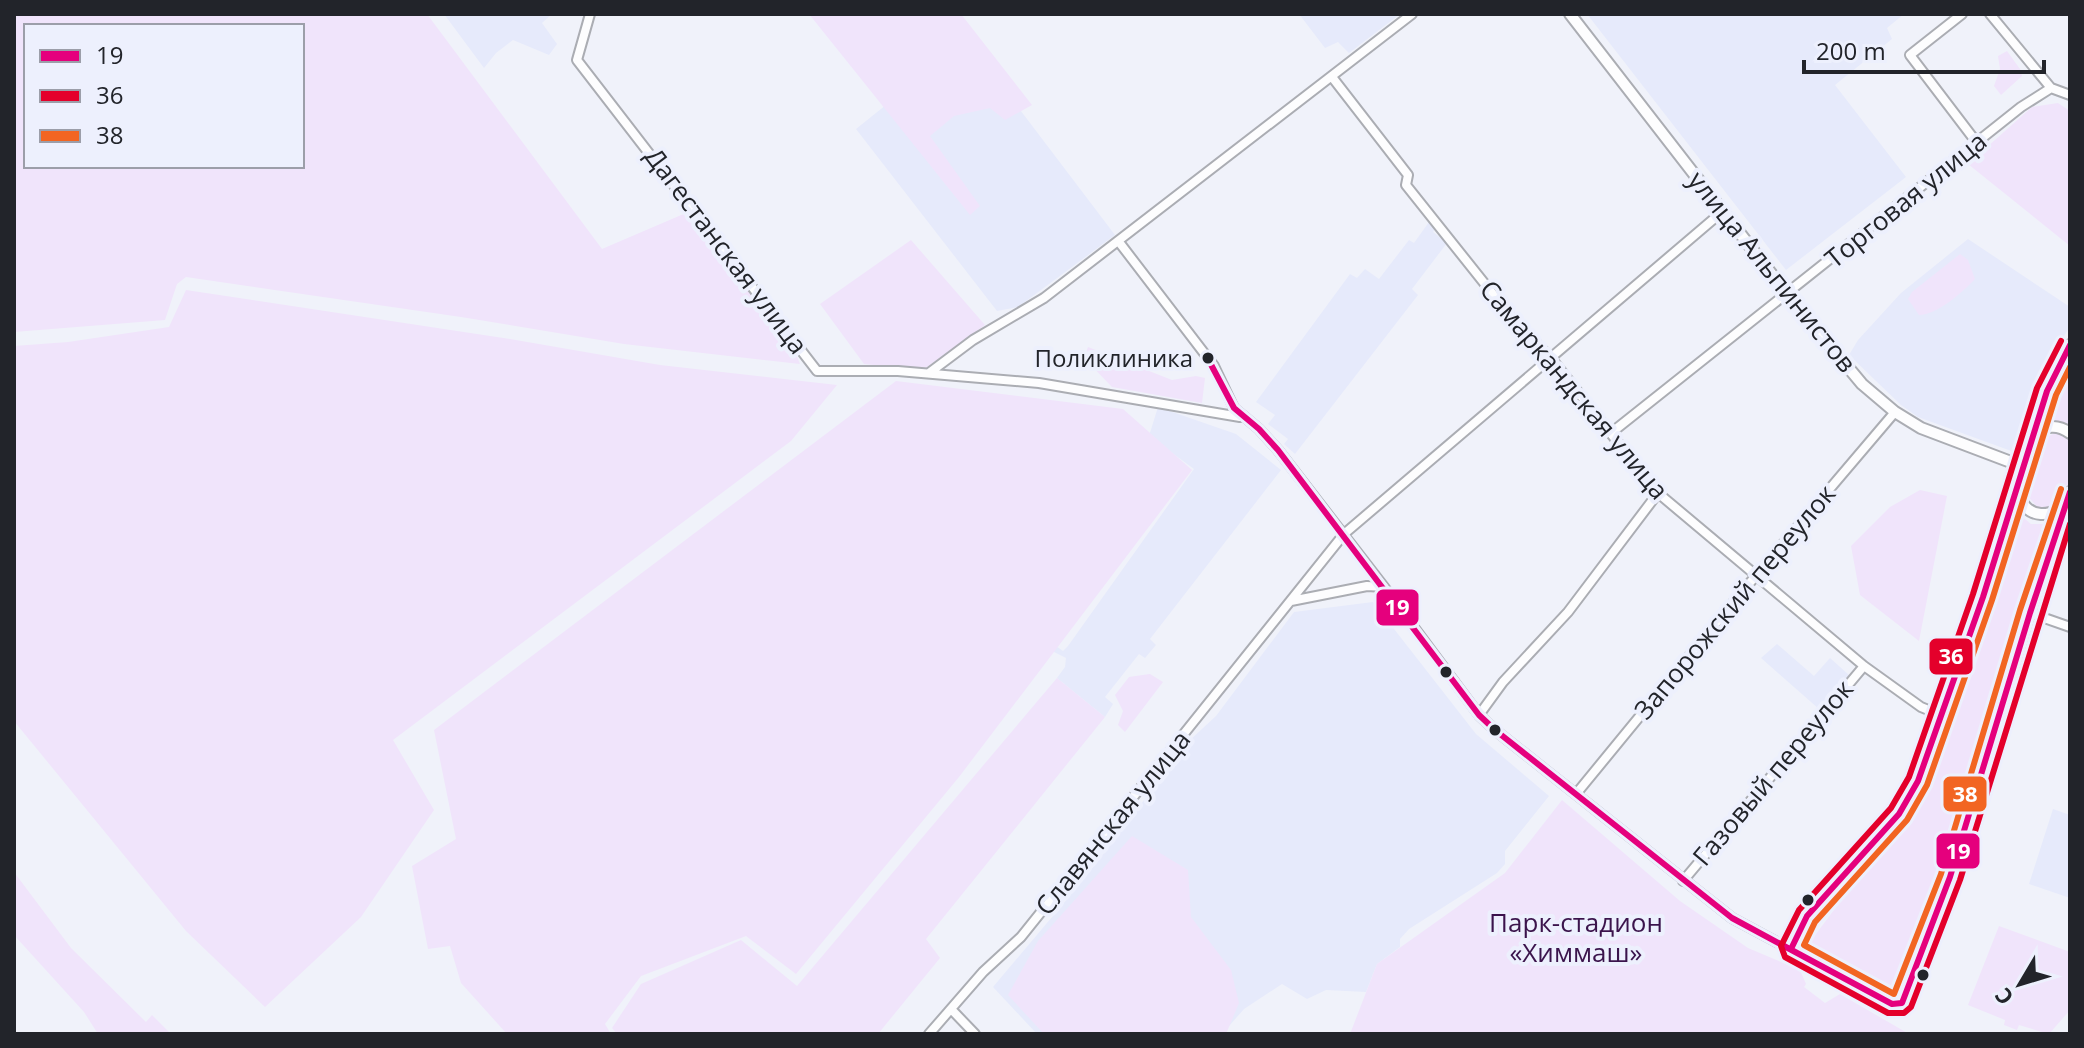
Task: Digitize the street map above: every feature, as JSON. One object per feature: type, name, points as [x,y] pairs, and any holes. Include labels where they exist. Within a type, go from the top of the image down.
[{"type":"main road","name":"улица Альпинистов","points":[[1570,14],[1787,294],[1862,384],[1895,412],[1932,433],[2024,467]]},
{"type":"main road","points":[[2070,345],[2047,391],[2019,486],[2024,504],[2036,513],[2052,514],[2065,504],[2070,492]]},
{"type":"main road","points":[[2033,436],[2043,428],[2052,426],[2070,433]]},
{"type":"street","name":"Дагестанская улица","points":[[590,14],[577,60],[817,371],[898,371],[1039,383],[1241,417]]},
{"type":"street","points":[[928,374],[973,340],[1036,304],[1412,14]]},
{"type":"street","points":[[1962,14],[1910,55],[1977,143]]},
{"type":"street","points":[[1990,14],[2051,88],[2070,95]]},
{"type":"street","name":"Самаркандская улица","points":[[1332,77],[1408,175],[1406,185],[1424,210],[1516,323],[1551,358],[1658,493],[1864,666],[1921,707],[1943,716]]},
{"type":"street","name":"Торговая улица","points":[[1611,433],[2034,97],[2051,88]]},
{"type":"street","name":"Славянская улица","points":[[929,1034],[983,972],[1013,946],[1033,923],[1344,534],[1723,211]]},
{"type":"street","points":[[1119,242],[1214,366],[1230,403],[1241,417],[1269,439],[1479,715],[1732,918],[1892,1004],[1902,1003],[1950,877],[2065,504]]},
{"type":"street","name":"Запорожский переулок","points":[[1576,794],[1756,574],[1895,412]]},
{"type":"street","points":[[1791,949],[1807,916],[1907,803],[1943,716],[2019,486]]},
{"type":"street","points":[[1479,715],[1503,682],[1568,612],[1658,493]]},
{"type":"street","points":[[1287,603],[1297,598],[1367,586],[1384,587]]},
{"type":"street","points":[[2030,613],[2070,627]]},
{"type":"street","name":"Газовый переулок","points":[[1683,881],[1864,666]]},
{"type":"street","points":[[951,1009],[975,1034]]},
{"type":"shaded area","points":[[444,14],[552,14],[542,23],[557,44],[549,55],[513,40],[496,53],[484,68]]},
{"type":"shaded area","points":[[1299,14],[1400,14],[1349,53],[1338,42],[1325,48]]},
{"type":"shaded area","points":[[1587,14],[1904,14],[1887,28],[1892,39],[1835,85],[1906,177],[1786,270]]},
{"type":"shaded area","points":[[967,40],[1115,235],[1018,307],[997,311],[856,129]]},
{"type":"shaded area","points":[[1429,222],[1436,227],[1433,232],[1447,243],[1412,289],[1418,295],[1295,454],[1284,444],[1288,439],[1268,424],[1275,415],[1256,402],[1350,274],[1357,278],[1365,269],[1379,279],[1409,240],[1414,243]]},
{"type":"shaded area","points":[[1968,239],[2070,307],[2070,326],[2032,391],[2014,452],[1918,417],[1901,405],[1849,355],[1858,340],[1901,293]]},
{"type":"shaded area","points":[[1158,407],[1236,434],[1281,470],[1150,639],[1156,645],[1145,658],[1139,654],[1105,697],[1113,704],[1105,717],[1057,678],[1065,667],[1066,658],[1052,651],[1056,646],[1063,651],[1068,646],[1194,469],[1149,436]]},
{"type":"shaded area","points":[[1373,602],[1476,734],[1549,796],[1505,851],[1505,864],[1497,873],[1409,929],[1400,939],[1400,947],[1377,964],[1366,992],[1326,990],[1307,999],[1282,984],[1244,1009],[1222,1034],[1037,1034],[993,987],[1084,879],[1189,741],[1216,716],[1294,612]]},
{"type":"shaded area","points":[[1777,644],[1814,676],[1830,658],[1849,675],[1819,709],[1761,658]]},
{"type":"shaded area","points":[[2053,809],[2070,815],[2070,898],[2029,884]]},
{"type":"green space","points":[[14,14],[427,14],[602,249],[686,213],[794,349],[800,364],[624,344],[186,277],[177,284],[165,320],[14,332]]},
{"type":"green space","points":[[809,14],[961,14],[1032,105],[1005,120],[990,108],[954,116],[930,136],[980,206],[970,215]]},
{"type":"green space","points":[[2007,51],[2022,76],[2001,95],[1994,86],[2000,69],[1998,56]]},
{"type":"green space","points":[[2058,103],[2070,111],[2070,246],[1968,164],[2032,107]]},
{"type":"green space","points":[[911,240],[985,325],[923,370],[864,364],[820,304]]},
{"type":"green space","points":[[1960,254],[1968,260],[1975,279],[1941,307],[1919,315],[1908,299],[1912,292]]},
{"type":"green space","points":[[186,290],[660,365],[837,385],[791,441],[393,740],[434,810],[361,917],[265,1007],[186,931],[14,721],[14,346],[68,342],[169,327]]},
{"type":"green space","points":[[1088,347],[1172,380],[1196,376],[1205,378],[1202,403],[1112,387],[1084,358]]},
{"type":"green space","points":[[2070,362],[2070,426],[2057,421],[2047,423],[2055,394]]},
{"type":"green space","points":[[896,381],[1123,409],[1192,470],[959,777],[796,974],[746,936],[641,976],[605,1024],[611,1034],[507,1034],[461,983],[450,946],[428,949],[412,866],[456,839],[434,730]]},
{"type":"green space","points":[[2056,432],[2070,436],[2068,486],[2054,510],[2039,509],[2025,493],[2041,441]]},
{"type":"green space","points":[[1920,490],[1947,496],[1919,641],[1860,595],[1851,546],[1890,507]]},
{"type":"green space","points":[[2019,514],[2031,524],[2050,524],[1979,737],[1950,839],[1892,986],[1810,942],[1909,809],[1990,602]]},
{"type":"green space","points":[[1150,674],[1163,682],[1125,732],[1118,725],[1123,711],[1115,695],[1129,677]]},
{"type":"green space","points":[[1057,678],[1105,717],[926,939],[940,958],[878,1034],[617,1034],[612,1028],[641,984],[741,940],[797,986]]},
{"type":"green space","name":"Парк-стадион «Химмаш»","points":[[1562,800],[1680,901],[1748,948],[1800,970],[1806,984],[1804,987],[1825,1003],[1840,994],[1909,1034],[1350,1034],[1377,964],[1505,873]]},
{"type":"green space","points":[[1132,836],[1188,870],[1191,917],[1231,970],[1239,1003],[1226,1034],[1044,1034],[1008,995],[1038,941]]},
{"type":"green space","points":[[14,872],[71,948],[146,1022],[152,1015],[171,1034],[98,1034],[84,1012],[14,935]]},
{"type":"green space","points":[[1999,926],[2070,952],[2070,1010],[2049,1034],[2019,1025],[2017,1030],[2004,1025],[2005,1020],[1968,1005]]},
{"type":"transit line","name":"36","points":[[2061,341],[2037,388],[1973,594],[1909,777],[1891,808],[1799,910],[1781,946],[1785,957],[1888,1013],[1904,1013],[1911,1007],[1960,880],[2070,524]]},
{"type":"transit line","name":"19","points":[[1791,949],[1807,916],[1899,814],[1918,781],[1983,597],[2047,391],[2070,345]]},
{"type":"transit line","name":"19","points":[[1207,357],[1234,408],[1278,450],[1479,715],[1732,918],[1892,1004],[1902,1003],[1950,877],[2070,492]]},
{"type":"transit line","name":"38","points":[[2061,489],[2020,610],[1941,874],[1894,994],[1804,945],[1815,922],[1907,820],[1927,785],[1992,600],[2056,395],[2070,367]]},
{"type":"place","name":"Поликлиника","points":[[1208,358]]}]
